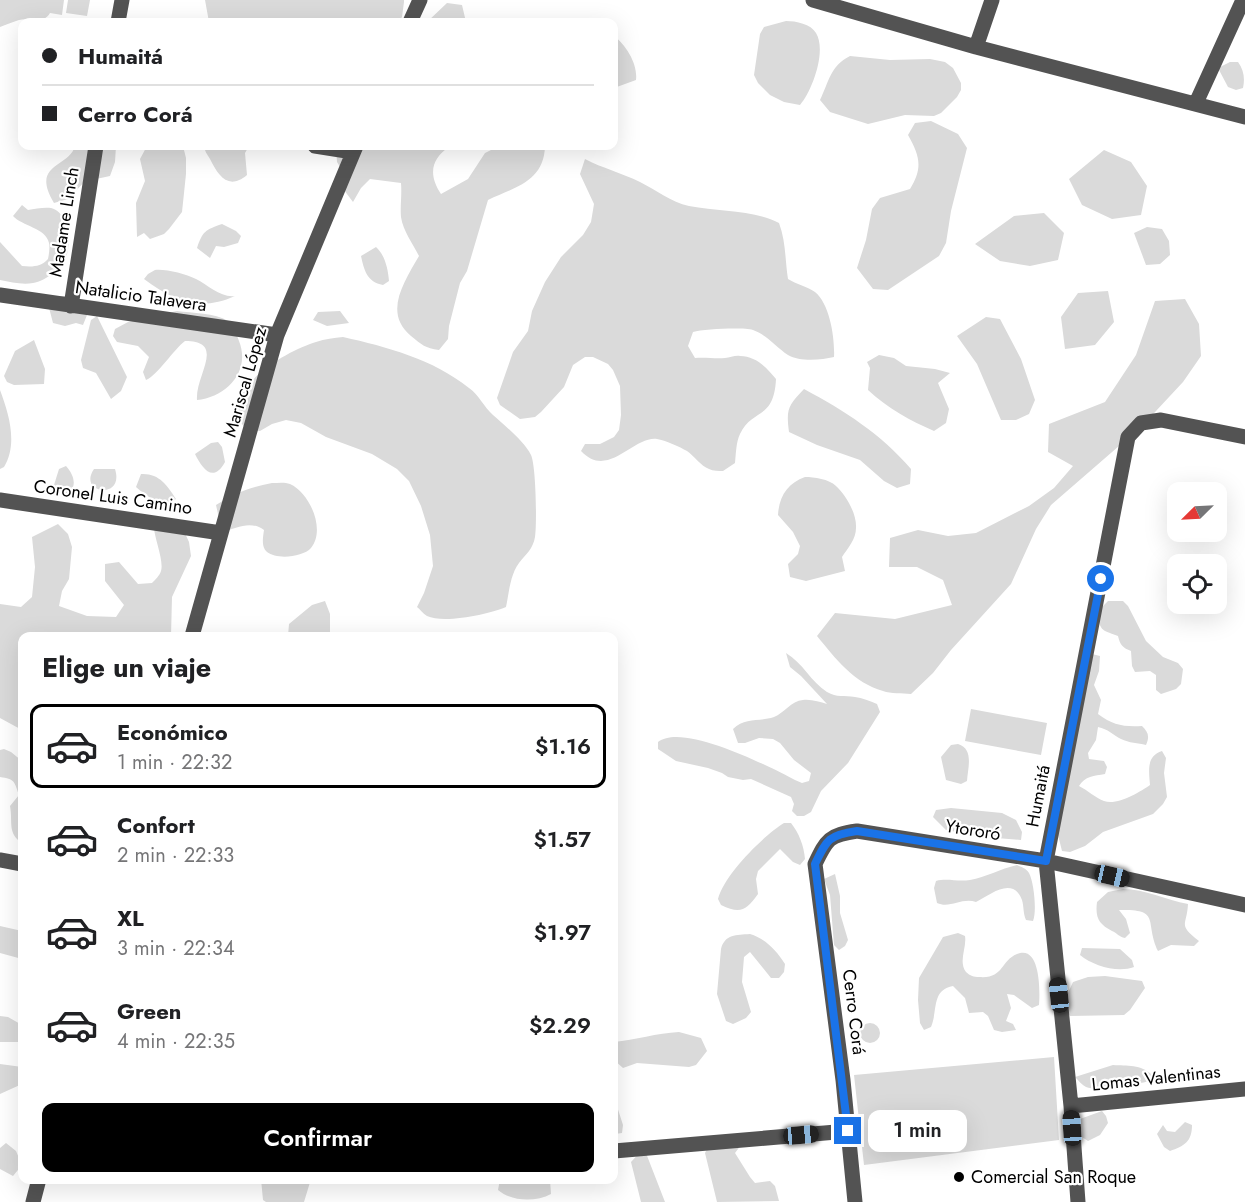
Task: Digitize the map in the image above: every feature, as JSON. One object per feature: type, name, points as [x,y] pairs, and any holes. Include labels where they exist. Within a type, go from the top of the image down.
[{"type":"street","points":[[119,18],[122,0]]},
{"type":"street","points":[[412,18],[420,0]]},
{"type":"street","points":[[813,0],[976,47],[1245,117]]},
{"type":"street","points":[[976,47],[992,0]]},
{"type":"street","points":[[1196,103],[1243,0]]},
{"type":"street","name":"Madame Linch","points":[[71,306],[95,150]]},
{"type":"street","name":"Mariscal López","points":[[193,632],[277,335],[355,150]]},
{"type":"street","name":"Natalicio Talavera","points":[[0,295],[277,335]]},
{"type":"street","name":"Humaitá","points":[[1078,1202],[1071,1106],[1046,861],[1128,437],[1141,423],[1161,420],[1245,437]]},
{"type":"street","name":"Coronel Luis Camino","points":[[0,500],[221,533]]},
{"type":"street","name":"Ytororó","points":[[836,834],[857,831],[1046,861],[1245,905]]},
{"type":"street","name":"Cerro Corá","points":[[836,834],[824,846],[815,864],[855,1202]]},
{"type":"street","points":[[0,860],[18,863]]},
{"type":"street","name":"Lomas Valentinas","points":[[1071,1106],[1245,1089]]},
{"type":"street","points":[[618,1151],[848,1131]]},
{"type":"street","points":[[33,1202],[38,1184]]},
{"type":"shaded area","points":[[0,0],[64,0],[62,15],[50,13],[46,18],[18,18],[18,20],[0,27]]},
{"type":"shaded area","points":[[68,0],[90,0],[87,16],[66,13]]},
{"type":"shaded area","points":[[205,0],[404,0],[401,18],[208,18]]},
{"type":"shaded area","points":[[447,3],[462,5],[465,18],[431,18]]},
{"type":"shaded area","points":[[786,21],[799,22],[811,27],[819,41],[817,70],[805,99],[800,105],[784,102],[770,95],[758,83],[754,75],[760,34],[764,27]]},
{"type":"shaded area","points":[[618,40],[630,55],[635,68],[636,80],[618,87]]},
{"type":"shaded area","points":[[850,56],[890,60],[930,59],[945,62],[953,68],[961,83],[961,90],[941,113],[934,116],[905,115],[868,124],[830,112],[820,100],[834,70]]},
{"type":"shaded area","points":[[1230,62],[1238,62],[1242,68],[1243,88],[1236,90],[1228,87],[1218,68]]},
{"type":"shaded area","points":[[931,121],[958,134],[967,148],[951,211],[946,243],[939,256],[888,290],[873,289],[857,268],[866,240],[872,209],[880,198],[910,189],[917,175],[918,162],[908,135],[915,123]]},
{"type":"shaded area","points":[[73,150],[116,150],[115,162],[110,176],[96,179],[90,176],[68,199],[54,203],[46,180],[53,168]]},
{"type":"shaded area","points":[[145,150],[184,150],[186,158],[182,212],[164,234],[150,239],[144,233],[137,237],[136,203],[145,181],[140,159]]},
{"type":"shaded area","points":[[205,150],[247,150],[247,175],[234,182],[224,179]]},
{"type":"shaded area","points":[[336,150],[445,150],[435,162],[433,173],[441,194],[468,179],[485,153],[491,150],[544,150],[540,167],[534,175],[518,186],[488,200],[467,271],[460,283],[448,339],[439,350],[421,344],[411,336],[398,317],[397,307],[402,287],[419,256],[402,222],[401,183],[370,179],[361,188],[353,202],[344,190],[345,175],[337,162]]},
{"type":"shaded area","points":[[1104,150],[1131,162],[1147,186],[1141,215],[1112,219],[1082,205],[1069,179]]},
{"type":"shaded area","points":[[585,159],[646,185],[682,204],[757,215],[779,223],[788,279],[815,292],[828,313],[834,341],[834,357],[823,359],[798,359],[788,355],[753,330],[723,329],[693,332],[688,346],[695,358],[736,356],[751,358],[761,363],[776,379],[771,402],[745,426],[738,441],[735,463],[723,471],[706,468],[687,451],[657,439],[648,440],[620,455],[601,461],[591,459],[581,451],[585,444],[600,444],[614,437],[619,430],[621,415],[620,386],[613,370],[608,364],[593,357],[585,357],[573,365],[564,387],[535,417],[520,419],[500,405],[497,398],[513,352],[528,331],[532,311],[545,282],[561,257],[583,235],[591,222],[594,204],[580,174]]},
{"type":"shaded area","points":[[22,205],[28,210],[51,208],[57,211],[65,221],[68,235],[68,248],[62,264],[49,276],[29,284],[0,280],[0,242],[22,266],[36,266],[48,259],[47,238],[13,216]]},
{"type":"shaded area","points":[[1044,213],[1064,233],[1058,260],[1030,266],[1000,261],[975,244],[1014,216]]},
{"type":"shaded area","points":[[222,224],[241,236],[238,243],[224,247],[216,246],[210,258],[197,248],[205,232]]},
{"type":"shaded area","points":[[1147,227],[1162,229],[1169,241],[1170,255],[1160,264],[1146,265],[1134,233]]},
{"type":"shaded area","points":[[376,247],[384,258],[388,272],[389,281],[383,285],[370,278],[365,271],[361,256]]},
{"type":"shaded area","points":[[155,270],[187,275],[220,293],[235,296],[210,303],[187,302],[166,293],[144,279]]},
{"type":"shaded area","points":[[1108,291],[1114,322],[1095,345],[1065,349],[1061,317],[1078,293]]},
{"type":"shaded area","points":[[60,296],[69,296],[87,315],[83,325],[76,323],[65,326],[53,323],[48,304]]},
{"type":"shaded area","points":[[1185,299],[1199,324],[1201,356],[1183,382],[1142,426],[1051,505],[1036,529],[1011,584],[933,673],[911,694],[889,693],[863,682],[846,669],[817,636],[835,613],[895,619],[952,605],[943,580],[917,567],[889,567],[890,538],[918,530],[948,536],[976,533],[1029,506],[1054,488],[1073,466],[1048,452],[1049,424],[1105,402],[1136,355],[1155,301]]},
{"type":"shaded area","points":[[177,311],[217,316],[228,321],[234,328],[242,352],[242,362],[234,381],[218,394],[197,400],[207,353],[204,347],[197,343],[185,341],[146,380],[143,372],[149,357],[138,346],[117,342],[113,336],[115,329],[128,322]]},
{"type":"shaded area","points":[[340,311],[349,323],[327,326],[313,320],[318,312]]},
{"type":"shaded area","points":[[97,316],[127,377],[121,391],[111,399],[96,373],[83,368],[81,360],[91,320]]},
{"type":"shaded area","points":[[986,317],[1000,319],[1021,359],[1035,400],[1029,414],[1016,420],[1001,420],[977,364],[957,336]]},
{"type":"shaded area","points":[[343,337],[409,355],[455,378],[473,391],[490,412],[528,450],[533,461],[535,482],[535,537],[531,548],[514,573],[506,607],[455,619],[426,615],[417,607],[433,566],[430,535],[421,506],[409,481],[397,469],[372,454],[326,437],[301,423],[286,420],[260,431],[246,429],[238,418],[238,405],[243,392],[264,370],[277,360],[305,346]]},
{"type":"shaded area","points":[[34,340],[45,369],[44,384],[14,385],[7,382],[4,376],[15,351]]},
{"type":"shaded area","points":[[879,355],[894,358],[906,366],[950,373],[938,383],[949,409],[946,423],[934,431],[883,403],[868,390],[870,368],[867,362]]},
{"type":"shaded area","points":[[804,389],[875,434],[911,469],[910,484],[897,488],[884,481],[860,460],[817,445],[789,432],[789,408]]},
{"type":"shaded area","points":[[0,390],[11,429],[11,449],[4,467],[0,469]]},
{"type":"shaded area","points":[[218,442],[222,447],[225,462],[216,472],[208,472],[195,454],[211,443]]},
{"type":"shaded area","points":[[66,466],[74,482],[72,489],[65,496],[58,493],[54,485],[59,469]]},
{"type":"shaded area","points":[[94,469],[115,469],[114,486],[102,490],[96,488],[90,477]]},
{"type":"shaded area","points":[[141,474],[158,478],[176,499],[170,503],[144,494],[136,487]]},
{"type":"shaded area","points":[[805,477],[825,480],[836,486],[850,505],[856,523],[853,540],[842,557],[845,571],[806,581],[790,577],[788,564],[798,554],[800,546],[793,532],[778,515],[782,496],[789,487]]},
{"type":"shaded area","points":[[272,483],[288,483],[297,489],[304,495],[314,513],[317,532],[315,540],[311,548],[302,554],[283,557],[267,552],[263,545],[264,530],[259,527],[249,525],[222,532],[216,505],[243,491]]},
{"type":"shaded area","points":[[58,524],[68,534],[72,547],[69,579],[62,591],[59,606],[87,616],[116,617],[124,605],[105,581],[105,564],[119,562],[138,584],[152,583],[159,576],[162,567],[154,528],[183,529],[189,542],[191,556],[172,597],[171,632],[18,632],[18,728],[0,718],[0,604],[21,607],[32,597],[35,567],[32,537]]},
{"type":"shaded area","points":[[325,601],[330,614],[330,632],[288,632],[289,624],[312,605]]},
{"type":"shaded area","points":[[1108,601],[1123,601],[1128,606],[1146,641],[1163,657],[1178,663],[1183,669],[1181,684],[1176,689],[1161,694],[1156,690],[1156,675],[1150,671],[1135,672],[1132,666],[1131,651],[1122,646],[1118,636],[1102,629],[1099,623],[1096,613]]},
{"type":"shaded area","points":[[786,653],[827,692],[834,695],[858,697],[872,702],[877,704],[880,712],[848,763],[821,791],[811,812],[804,816],[797,816],[792,811],[794,804],[791,797],[751,779],[728,777],[708,768],[676,761],[658,749],[658,742],[670,737],[706,742],[747,757],[802,783],[809,781],[811,773],[794,760],[780,743],[773,739],[759,738],[738,743],[733,729],[747,721],[774,717],[799,701],[809,700],[827,704],[790,667]]},
{"type":"shaded area","points":[[1092,654],[1100,656],[1099,671],[1094,685],[1101,700],[1098,714],[1118,724],[1142,726],[1147,732],[1148,739],[1146,745],[1130,742],[1098,727],[1096,740],[1088,753],[1089,759],[1104,761],[1107,767],[1105,774],[1087,778],[1079,786],[1104,801],[1115,802],[1128,798],[1150,785],[1151,760],[1153,756],[1162,751],[1166,758],[1164,773],[1167,797],[1153,814],[1103,832],[1085,846],[1070,852],[1062,851],[1057,831]]},
{"type":"shaded area","points":[[971,709],[1047,723],[1041,755],[965,741]]},
{"type":"shaded area","points":[[958,744],[966,750],[969,759],[967,781],[961,784],[946,780],[941,757],[951,745]]},
{"type":"shaded area","points":[[0,750],[11,752],[18,758],[18,792],[13,782],[0,777]]},
{"type":"shaded area","points":[[18,796],[18,840],[12,831],[10,806]]},
{"type":"shaded area","points":[[951,808],[1002,813],[1016,820],[1022,832],[1021,840],[984,837],[946,830],[933,817],[936,810]]},
{"type":"shaded area","points":[[784,823],[791,823],[796,831],[805,859],[800,865],[793,862],[780,849],[758,871],[756,879],[758,894],[750,904],[738,910],[721,905],[718,899],[722,889],[736,868],[755,846]]},
{"type":"shaded area","points":[[1017,865],[1026,870],[1031,877],[1035,904],[1033,921],[1026,920],[1022,900],[1013,889],[1001,889],[976,902],[966,901],[947,905],[937,903],[934,888],[936,881],[970,880]]},
{"type":"shaded area","points":[[835,874],[840,896],[840,913],[848,940],[839,950],[834,945],[830,895],[824,879]]},
{"type":"shaded area","points":[[1123,889],[1188,904],[1186,928],[1199,941],[1194,946],[1171,945],[1158,951],[1147,915],[1132,910],[1119,910],[1126,919],[1130,933],[1125,938],[1121,937],[1101,923],[1097,916],[1097,902],[1108,892]]},
{"type":"shaded area","points":[[0,926],[18,930],[18,958],[0,953]]},
{"type":"shaded area","points":[[958,933],[965,936],[963,963],[966,972],[972,976],[993,975],[1017,954],[1025,953],[1031,956],[1039,981],[1039,1005],[1032,1008],[1014,995],[1007,994],[1011,1008],[1006,1021],[1013,1024],[1016,1030],[1002,1032],[994,1030],[988,1016],[983,1012],[969,1013],[965,998],[953,986],[941,992],[936,1002],[931,1027],[924,1030],[920,1023],[919,978],[943,937]]},
{"type":"shaded area","points":[[750,934],[766,942],[774,950],[785,964],[784,972],[779,978],[771,978],[750,952],[744,957],[742,982],[751,1012],[746,1018],[733,1024],[726,1021],[717,994],[721,949],[728,938]]},
{"type":"shaded area","points":[[1082,948],[1120,949],[1132,960],[1134,967],[1113,969],[1099,965],[1080,955]]},
{"type":"shaded area","points":[[1105,976],[1142,981],[1145,988],[1124,1015],[1070,1016],[1063,1004],[1073,982],[1088,977]]},
{"type":"shaded area","points":[[0,1016],[8,1017],[18,1023],[18,1042],[0,1042]]},
{"type":"shaded area","points":[[870,1023],[877,1026],[880,1033],[877,1040],[870,1043],[863,1040],[860,1033],[863,1026]]},
{"type":"shaded area","points":[[679,1032],[701,1038],[707,1051],[696,1065],[689,1067],[637,1063],[623,1068],[618,1064],[618,1042]]},
{"type":"shaded area","points":[[1054,1057],[1059,1140],[864,1165],[854,1075]]},
{"type":"shaded area","points":[[0,1064],[18,1066],[18,1086],[0,1094]]},
{"type":"shaded area","points":[[1113,1065],[1139,1067],[1152,1075],[1149,1081],[1143,1083],[1099,1089],[1086,1087],[1075,1077]]},
{"type":"shaded area","points":[[618,1109],[623,1125],[622,1133],[618,1134]]},
{"type":"shaded area","points":[[1102,1111],[1108,1123],[1100,1135],[1088,1141],[1082,1137],[1080,1119]]},
{"type":"shaded area","points":[[1185,1122],[1192,1125],[1189,1139],[1183,1145],[1170,1151],[1164,1147],[1157,1134],[1163,1125],[1167,1131],[1175,1132]]},
{"type":"shaded area","points":[[744,1141],[735,1153],[755,1183],[770,1181],[775,1186],[779,1201],[717,1202],[705,1153],[709,1145]]},
{"type":"shaded area","points":[[6,1143],[16,1151],[18,1170],[13,1176],[0,1169],[0,1148]]},
{"type":"shaded area","points":[[644,1148],[665,1202],[641,1202],[631,1162]]},
{"type":"shaded area","points":[[261,1184],[309,1184],[304,1202],[266,1202],[263,1200]]},
{"type":"shaded area","points":[[499,1184],[550,1184],[551,1194],[524,1200],[510,1197],[498,1190]]},
{"type":"place","name":"Comercial San Roque","points":[[959,1177]]},
{"type":"route","points":[[848,1131],[815,864],[824,846],[836,834],[857,831],[1046,861],[1101,579]]}]
